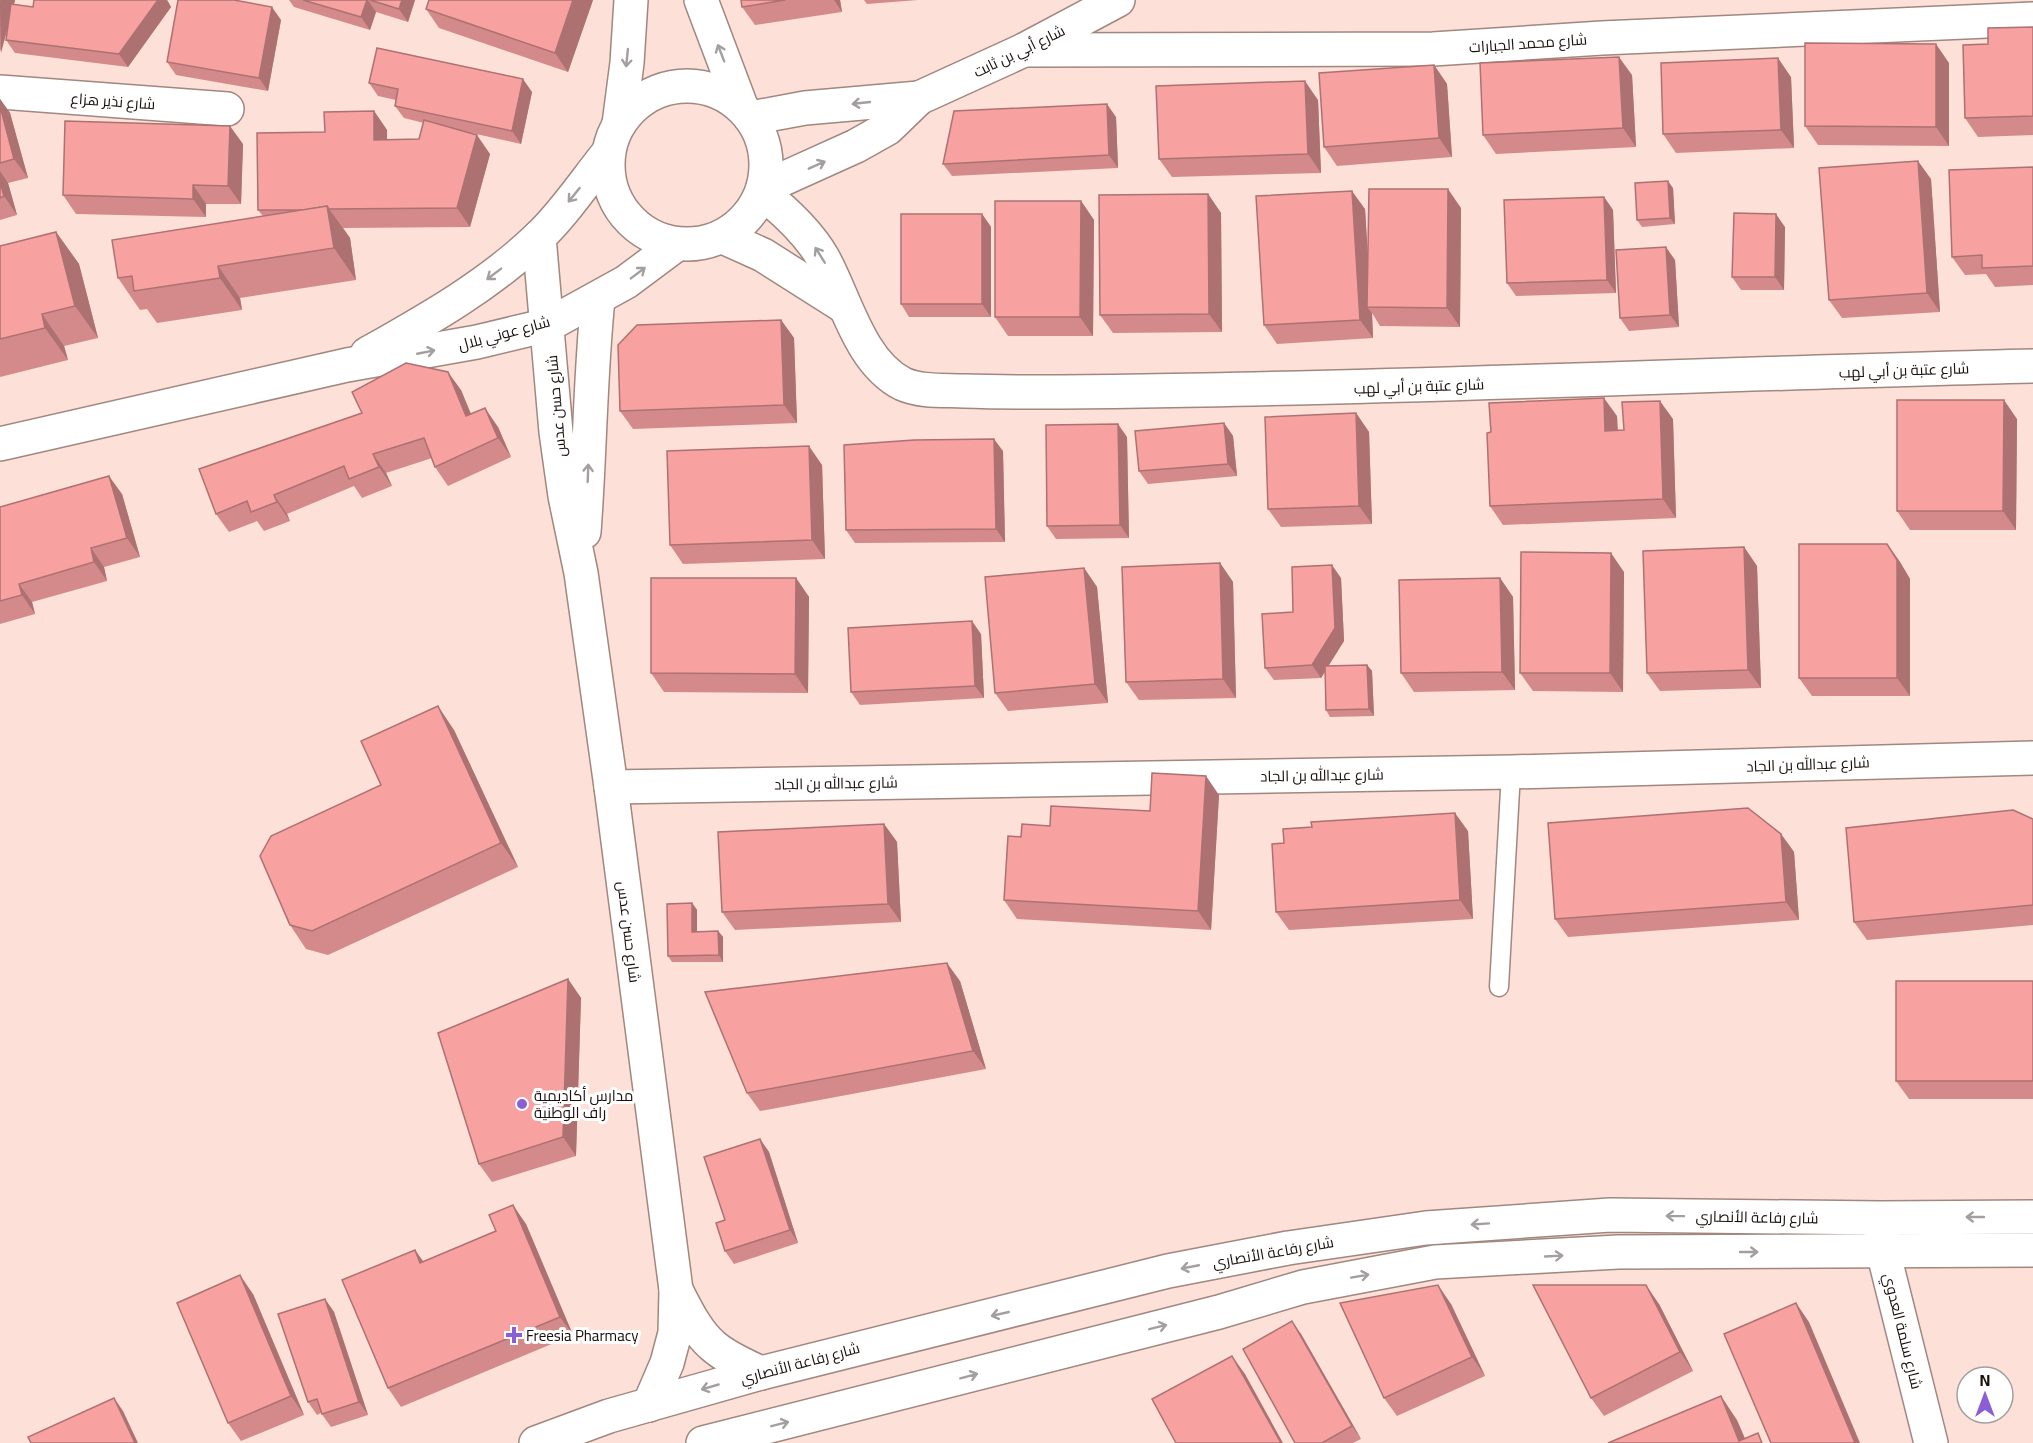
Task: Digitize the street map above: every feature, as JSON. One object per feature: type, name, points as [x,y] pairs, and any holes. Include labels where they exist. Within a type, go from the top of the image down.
[{"type":"street","points":[[631,0],[627,63],[608,174],[612,194],[623,213],[638,228],[656,239],[676,244],[698,244],[723,237],[737,227],[752,212],[762,190],[767,170],[766,151],[761,134],[746,112],[701,0]]},
{"type":"street","name":"شارع أبي بن ثابت","points":[[762,190],[856,146],[888,128],[919,98],[1024,50],[1118,0]]},
{"type":"street","name":"شارع محمد الجبارات","points":[[1024,50],[1433,49],[1614,38],[2033,19]]},
{"type":"street","points":[[613,139],[629,110],[658,90],[675,86],[711,89],[746,112]]},
{"type":"street","name":"شارع نذير هزاع","points":[[0,92],[227,109]]},
{"type":"street","name":"شارع أبي بن ثابت","points":[[746,112],[919,98]]},
{"type":"street","name":"شارع عوني بلال","points":[[347,365],[456,302],[498,272],[539,237],[613,139]]},
{"type":"street","name":"شارع عتبة بن أبي لهب","points":[[762,190],[785,211],[820,254],[845,308],[873,359],[889,375],[905,385],[921,389],[1013,393],[1336,388],[2033,366]]},
{"type":"street","name":"شارع حسن عدس","points":[[539,237],[556,432],[581,573],[611,787],[676,1290],[675,1333],[667,1363],[649,1405]]},
{"type":"street","name":"شارع عتبة بن أبي لهب","points":[[723,237],[763,255],[845,308]]},
{"type":"street","name":"شارع عوني بلال","points":[[0,444],[347,365],[477,342],[548,325],[626,282],[676,244]]},
{"type":"street","name":"شارع حسن عدس","points":[[581,573],[598,299]]},
{"type":"street","name":"شارع عبدالله بن الجاد","points":[[611,787],[1511,772],[2033,758]]},
{"type":"street","name":"شارع رفاعة الأنصاري","points":[[536,1443],[609,1416],[761,1373],[1168,1271],[1288,1248],[1425,1228],[1610,1215],[2033,1217]]},
{"type":"street","name":"شارع سلمة العدوي","points":[[1880,1218],[1883,1251],[1931,1443]]},
{"type":"street","points":[[703,1443],[1219,1312],[1303,1287],[1435,1262],[1618,1252],[2033,1250]]},
{"type":"street","name":"شارع حسن عدس","points":[[676,1290],[697,1327],[711,1345],[725,1355],[761,1373]]},
{"type":"lane","points":[[1499,987],[1511,772]]},
{"type":"building","points":[[34,0],[158,0],[119,54],[6,40],[11,4],[33,7]]},
{"type":"building","points":[[178,0],[234,0],[272,7],[259,78],[167,62]]},
{"type":"building","points":[[303,0],[367,0],[361,17]]},
{"type":"building","points":[[370,0],[402,0],[399,9]]},
{"type":"building","points":[[429,0],[573,0],[555,53],[426,9]]},
{"type":"building","points":[[741,0],[785,0],[742,7]]},
{"type":"building","points":[[2033,27],[2033,116],[1965,118],[1963,45],[1988,44],[1988,28]]},
{"type":"building","points":[[1805,43],[1936,44],[1936,127],[1805,126]]},
{"type":"building","points":[[377,48],[523,79],[512,131],[395,106],[398,89],[369,83]]},
{"type":"building","points":[[1619,57],[1623,128],[1483,135],[1480,63]]},
{"type":"building","points":[[1778,58],[1781,130],[1663,134],[1661,63]]},
{"type":"building","points":[[1434,65],[1439,138],[1324,147],[1319,73]]},
{"type":"building","points":[[1305,81],[1308,154],[1159,159],[1156,86]]},
{"type":"building","points":[[1107,104],[1109,155],[943,164],[954,111]]},
{"type":"building","points":[[0,106],[14,159],[0,163]]},
{"type":"building","points":[[374,111],[374,140],[419,139],[424,120],[477,135],[457,208],[329,209],[327,206],[304,210],[258,210],[257,133],[325,132],[324,112]]},
{"type":"building","points":[[65,121],[230,126],[228,186],[193,185],[193,199],[63,195]]},
{"type":"building","points":[[1918,161],[1927,293],[1829,300],[1819,168]]},
{"type":"building","points":[[2033,167],[2033,266],[1982,268],[1982,255],[1952,257],[1949,170]]},
{"type":"building","points":[[1668,181],[1670,218],[1637,220],[1635,183]]},
{"type":"building","points":[[0,182],[4,196],[0,198]]},
{"type":"building","points":[[1369,189],[1448,189],[1447,308],[1367,307]]},
{"type":"building","points":[[1352,191],[1360,320],[1264,325],[1256,196]]},
{"type":"building","points":[[1208,194],[1209,314],[1100,315],[1099,195]]},
{"type":"building","points":[[1604,197],[1607,280],[1507,283],[1504,200]]},
{"type":"building","points":[[995,201],[1081,201],[1080,317],[995,317]]},
{"type":"building","points":[[327,206],[334,248],[218,266],[220,278],[134,291],[132,276],[118,278],[112,240]]},
{"type":"building","points":[[1734,213],[1776,214],[1775,277],[1732,277]]},
{"type":"building","points":[[901,214],[982,214],[982,304],[901,304]]},
{"type":"building","points":[[56,232],[75,306],[42,314],[45,328],[0,339],[0,246]]},
{"type":"building","points":[[1666,247],[1670,315],[1620,318],[1616,250]]},
{"type":"building","points":[[781,320],[784,405],[620,411],[618,345],[637,325]]},
{"type":"building","points":[[406,363],[448,372],[466,416],[485,408],[498,438],[435,467],[424,438],[373,454],[379,467],[349,479],[344,466],[274,495],[277,502],[251,512],[247,501],[216,514],[199,469],[362,413],[352,392]]},
{"type":"building","points":[[1604,398],[1605,431],[1624,430],[1622,402],[1660,401],[1663,499],[1490,506],[1487,433],[1491,432],[1489,403]]},
{"type":"building","points":[[1897,400],[2004,400],[2003,511],[1897,511]]},
{"type":"building","points":[[1356,413],[1359,506],[1268,509],[1265,417]]},
{"type":"building","points":[[1224,423],[1228,464],[1139,471],[1135,431]]},
{"type":"building","points":[[1118,424],[1120,525],[1047,526],[1046,425]]},
{"type":"building","points":[[994,439],[996,529],[846,530],[844,445],[914,440]]},
{"type":"building","points":[[809,446],[812,540],[670,545],[667,451]]},
{"type":"building","points":[[109,476],[127,538],[91,548],[94,562],[19,584],[22,595],[0,601],[0,507]]},
{"type":"building","points":[[1799,544],[1887,544],[1897,560],[1897,678],[1799,678]]},
{"type":"building","points":[[1744,547],[1748,670],[1647,673],[1643,551]]},
{"type":"building","points":[[1521,552],[1611,553],[1610,673],[1520,673]]},
{"type":"building","points":[[1220,563],[1223,679],[1126,682],[1122,567]]},
{"type":"building","points":[[1332,565],[1335,628],[1312,665],[1265,668],[1262,614],[1293,612],[1292,567]]},
{"type":"building","points":[[1084,568],[1095,684],[995,693],[985,577]]},
{"type":"building","points":[[651,578],[796,578],[795,674],[651,673]]},
{"type":"building","points":[[1500,578],[1502,672],[1401,673],[1399,580]]},
{"type":"building","points":[[972,621],[975,686],[851,692],[848,628]]},
{"type":"building","points":[[1367,665],[1369,709],[1326,710],[1325,666]]},
{"type":"building","points":[[438,706],[501,843],[312,931],[290,925],[260,856],[271,836],[381,785],[361,741]]},
{"type":"building","points":[[1152,773],[1206,776],[1198,911],[1004,900],[1008,836],[1021,837],[1022,824],[1050,826],[1051,806],[1150,811]]},
{"type":"building","points":[[1748,808],[1781,834],[1786,902],[1555,919],[1548,823]]},
{"type":"building","points":[[2013,810],[2033,819],[2033,905],[1854,922],[1846,828]]},
{"type":"building","points":[[1455,813],[1460,900],[1276,912],[1272,844],[1284,843],[1283,829],[1312,827],[1311,822]]},
{"type":"building","points":[[884,824],[888,904],[722,912],[718,832]]},
{"type":"building","points":[[692,903],[692,932],[718,931],[719,955],[668,956],[667,904]]},
{"type":"building","points":[[947,963],[973,1051],[747,1093],[705,992]]},
{"type":"building","name":"مدارس أكاديمية راف الوطنية","points":[[568,979],[563,1137],[479,1164],[438,1033]]},
{"type":"building","points":[[1896,981],[2033,981],[2033,1081],[1896,1081]]},
{"type":"building","points":[[760,1139],[790,1230],[725,1251],[716,1223],[725,1220],[704,1157]]},
{"type":"building","points":[[513,1205],[560,1317],[388,1388],[342,1280],[415,1250],[420,1263],[496,1231],[489,1215]]},
{"type":"building","points":[[240,1275],[291,1396],[228,1423],[177,1303]]},
{"type":"building","points":[[1438,1285],[1472,1357],[1384,1398],[1340,1303]]},
{"type":"building","points":[[1533,1285],[1646,1285],[1680,1352],[1591,1398]]},
{"type":"building","points":[[325,1299],[359,1402],[322,1414],[317,1399],[308,1402],[278,1314]]},
{"type":"building","points":[[1796,1303],[1855,1443],[1771,1443],[1724,1334]]},
{"type":"building","points":[[1292,1321],[1352,1426],[1322,1443],[1295,1443],[1243,1349]]},
{"type":"building","points":[[1232,1356],[1281,1443],[1176,1443],[1152,1399]]},
{"type":"building","points":[[1721,1396],[1739,1441],[1758,1433],[1762,1443],[1608,1443]]},
{"type":"building","points":[[114,1398],[135,1443],[31,1443],[28,1437]]},
{"type":"place","name":"مدارس أكاديمية راف الوطنية","points":[[522,1104]]},
{"type":"place","name":"Freesia Pharmacy","points":[[514,1335]]}]
